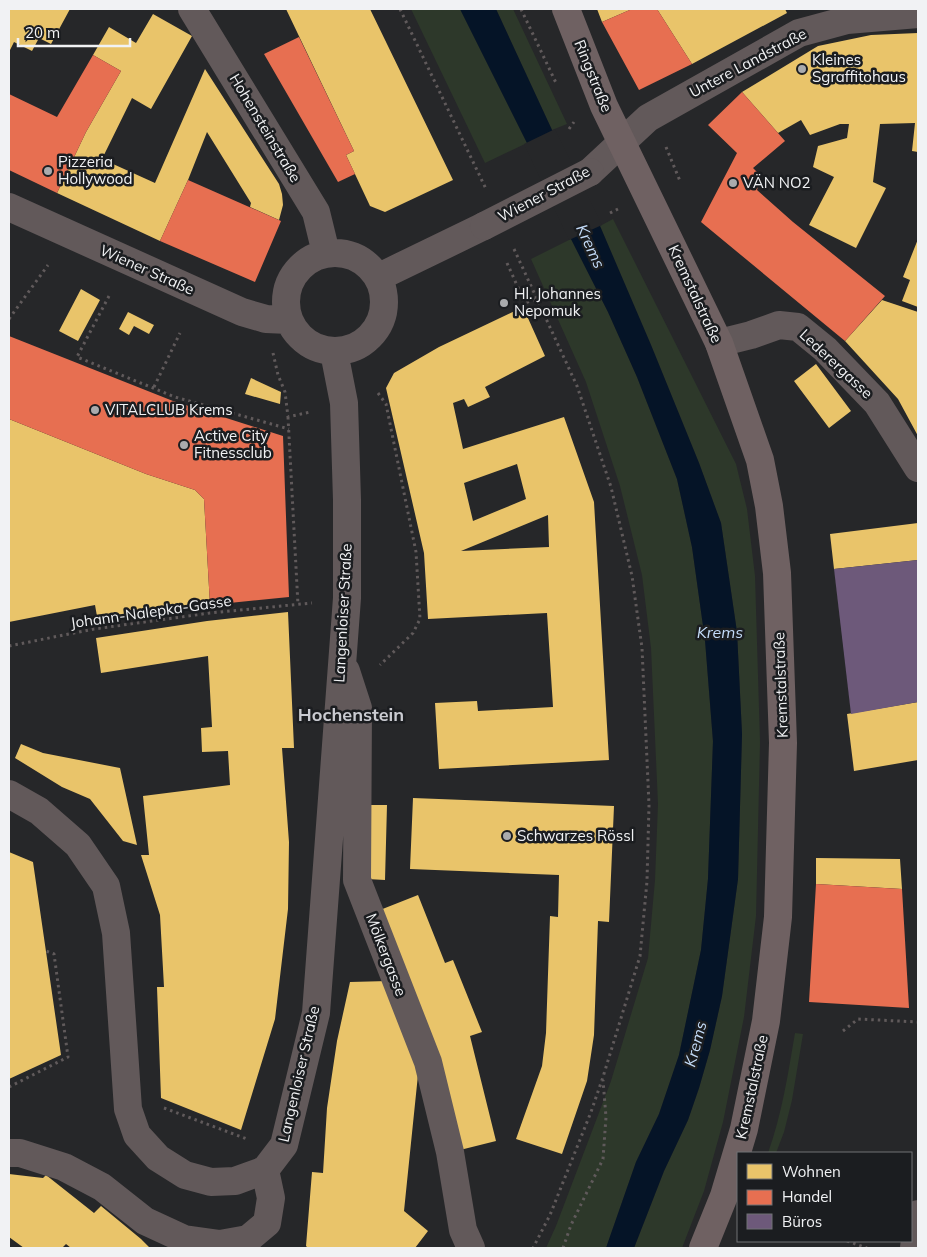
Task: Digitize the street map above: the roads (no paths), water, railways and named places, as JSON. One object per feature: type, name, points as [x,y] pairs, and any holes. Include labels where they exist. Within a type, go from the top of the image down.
[{"type":"main road","name":"Ringstraße","points":[[566,9],[604,106],[622,142]]},
{"type":"main road","name":"Kremstalstraße","points":[[622,142],[719,343],[760,460],[769,506],[778,573],[783,743],[778,917],[766,1021],[744,1129],[737,1152]]},
{"type":"main road","name":"Kremstalstraße","points":[[703,1248],[724,1196],[737,1152]]},
{"type":"street","name":"Hohensteinstraße","points":[[192,9],[316,212],[326,252]]},
{"type":"street","name":"Untere Landstraße","points":[[622,142],[648,118],[799,33],[846,20],[911,13]]},
{"type":"street","name":"Wiener Straße","points":[[379,277],[590,172],[622,142]]},
{"type":"street","name":"Wiener Straße","points":[[9,206],[242,312],[266,319],[289,320]]},
{"type":"street","points":[[326,252],[344,253],[360,258],[379,277],[384,288],[385,306],[381,322],[372,336],[352,348],[334,352],[312,346],[297,334],[289,320],[286,303],[288,285],[297,270],[310,259],[326,252]]},
{"type":"street","name":"Lederergasse","points":[[719,343],[751,335],[779,325],[798,327],[825,349],[877,403],[918,468]]},
{"type":"street","name":"Langenloiser Straße","points":[[265,1170],[284,1145],[316,1013],[347,598],[348,500],[344,403],[334,352]]},
{"type":"street","name":"Mölkergasse","points":[[342,657],[358,708],[357,880],[428,1062],[450,1152],[463,1230],[471,1248]]},
{"type":"street","points":[[9,794],[39,811],[78,845],[106,886],[116,933],[128,1109],[137,1135],[158,1158],[185,1175],[211,1182],[235,1180],[265,1170],[271,1198],[268,1223],[248,1239],[222,1246],[184,1239],[145,1222],[102,1187],[64,1167],[20,1153],[9,1153]]},
{"type":"street","points":[[914,1248],[918,1214]]},
{"type":"water","name":"Krems","points":[[460,9],[496,9],[552,130],[600,226],[651,345],[721,523],[737,632],[742,734],[738,879],[722,996],[710,1050],[688,1120],[664,1171],[634,1248],[606,1248],[636,1162],[659,1114],[679,1055],[701,950],[708,879],[713,741],[705,640],[692,547],[677,479],[637,377],[527,143]]},
{"type":"place","name":"Kleines Sgraffitohaus","points":[[802,69]]},
{"type":"place","name":"Pizzeria Hollywood","points":[[48,171]]},
{"type":"place","name":"VÄN NO2","points":[[733,183]]},
{"type":"place","name":"Hl. Johannes Nepomuk","points":[[504,303]]},
{"type":"place","name":"VITALCLUB Krems","points":[[95,410]]},
{"type":"place","name":"Active City Fitnessclub","points":[[184,445]]},
{"type":"place","name":"Schwarzes Rössl","points":[[507,836]]},
{"type":"district","name":"Hochenstein","points":[[351,715]]}]
